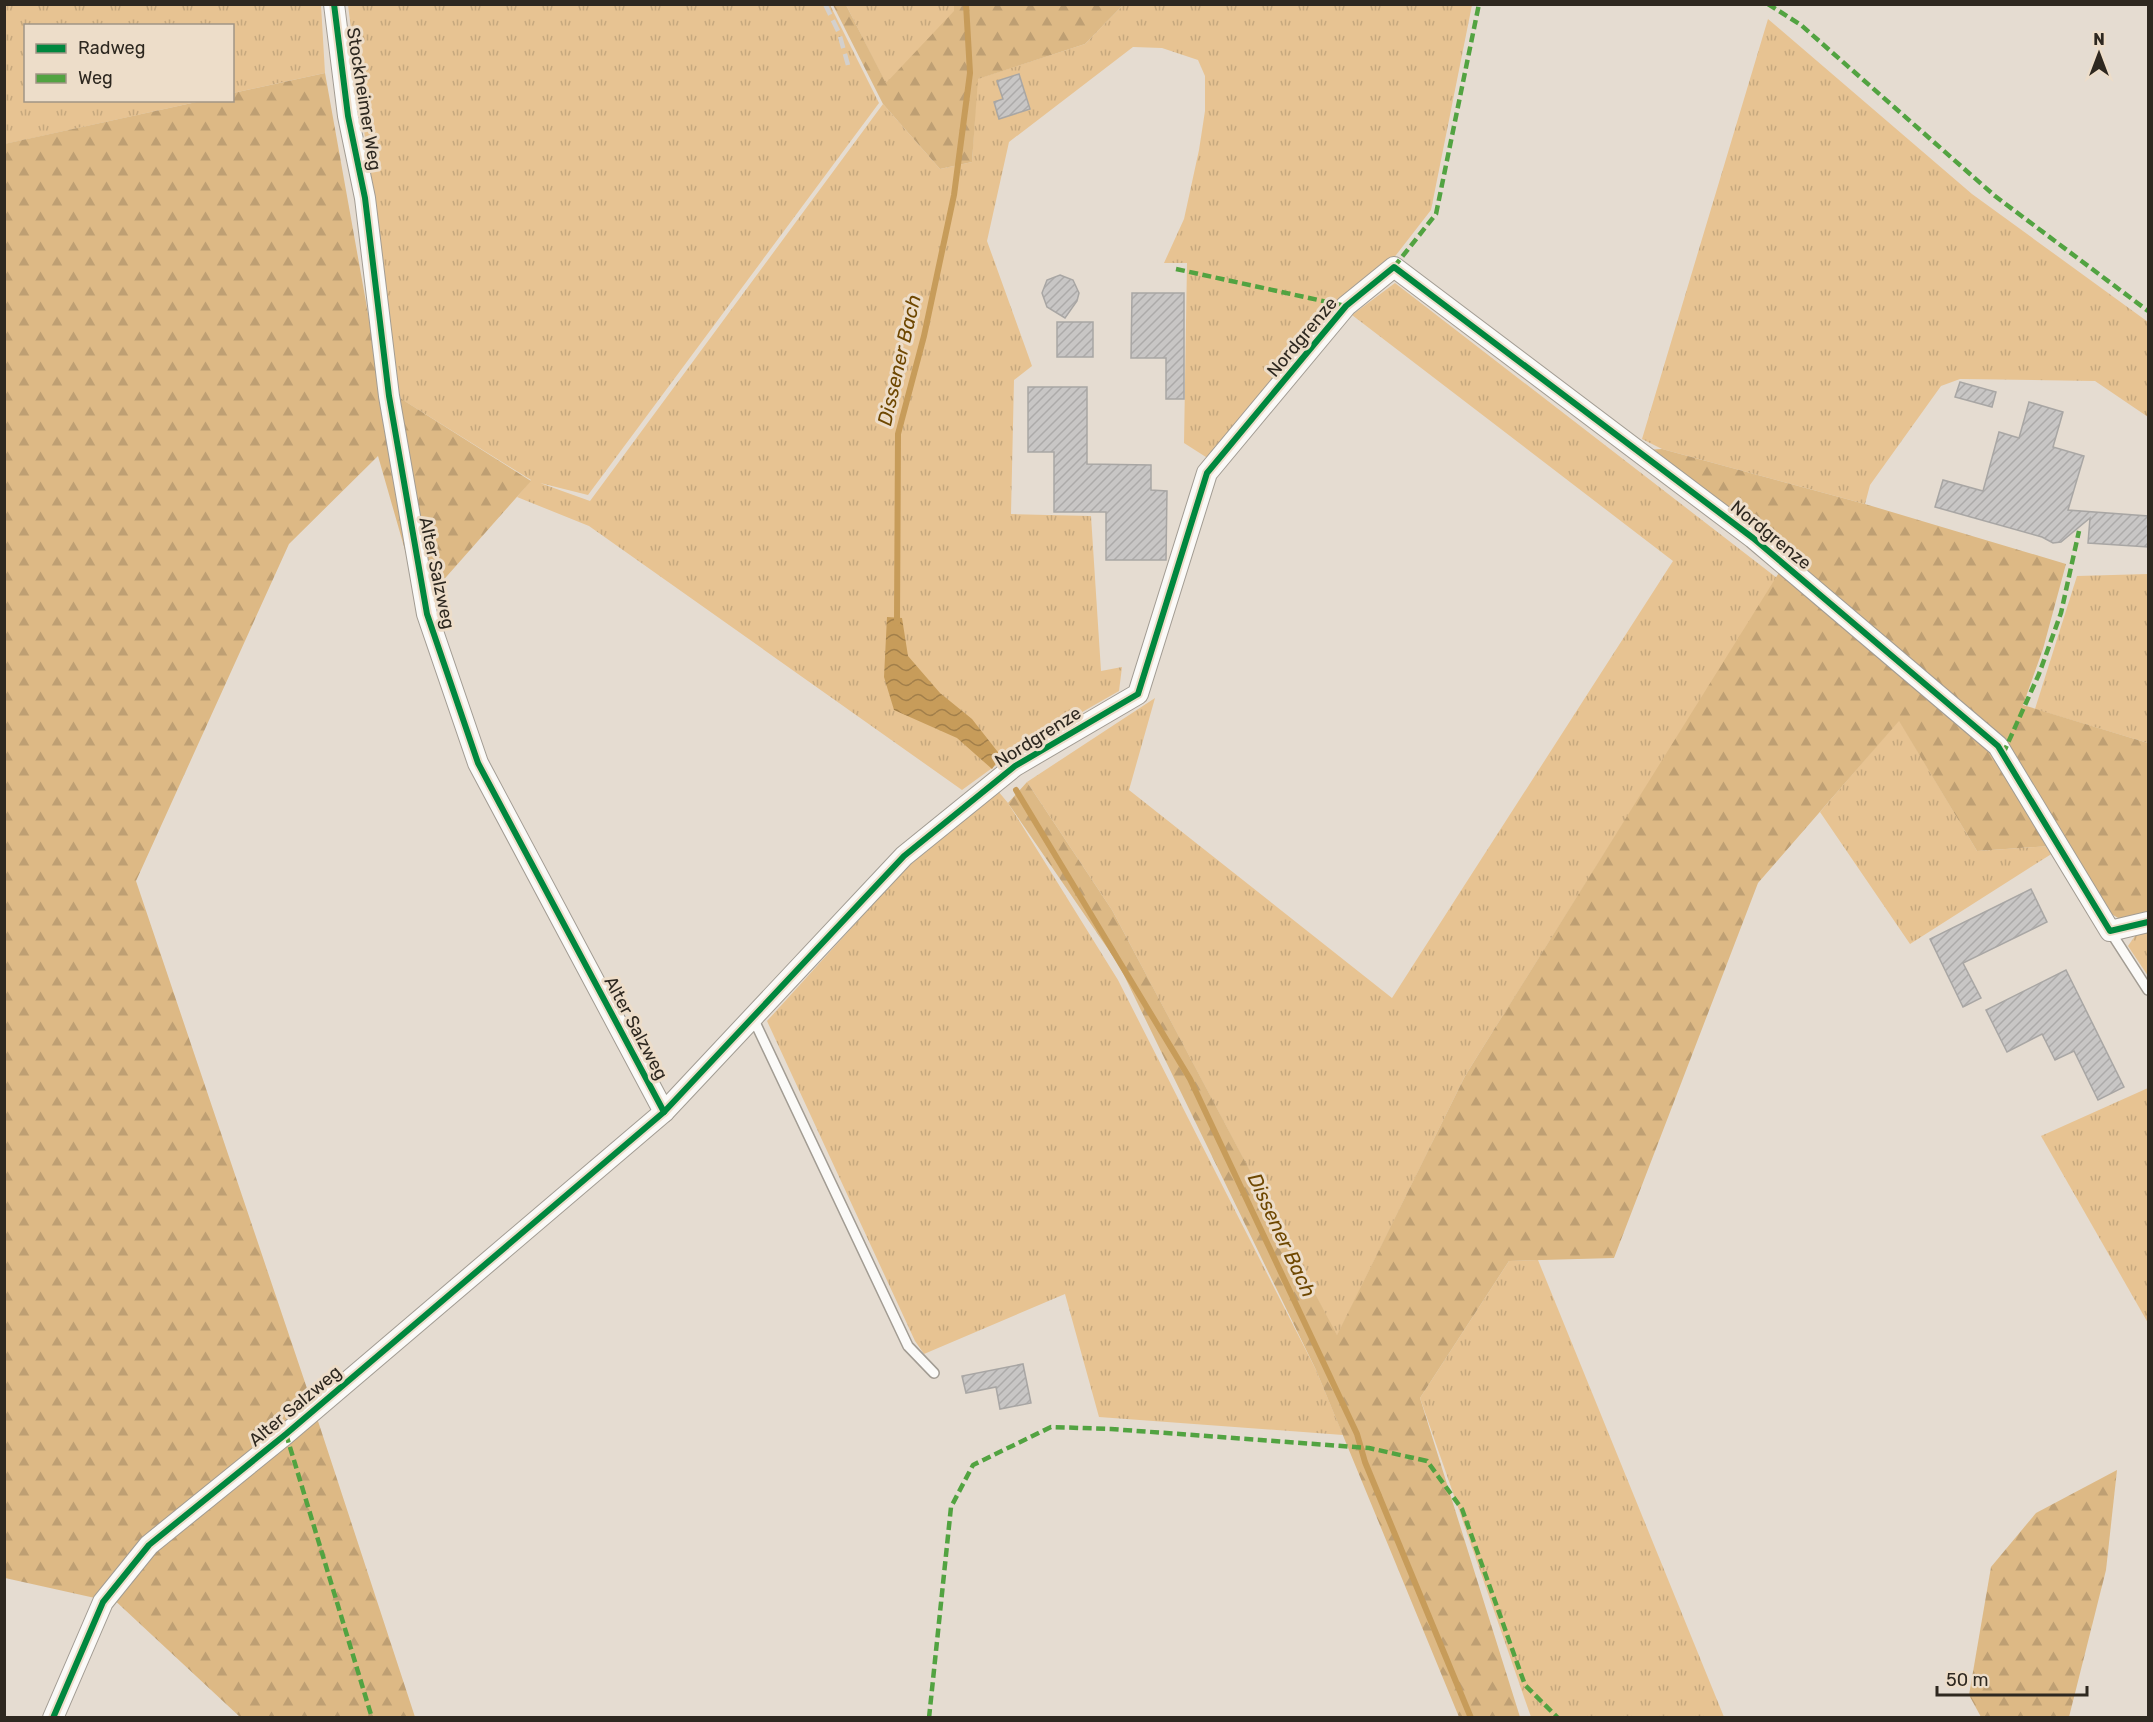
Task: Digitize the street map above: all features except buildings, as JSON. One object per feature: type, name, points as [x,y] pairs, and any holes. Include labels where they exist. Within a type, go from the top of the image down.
[{"type":"street","name":"Stockheimer Weg","points":[[334,4],[348,116],[365,198]]},
{"type":"street","name":"Alter Salzweg","points":[[53,1718],[102,1602],[149,1545],[286,1434],[664,1112],[478,763],[427,614],[389,396],[365,198]]},
{"type":"street","name":"Nordgrenze","points":[[664,1112],[904,856],[1015,766],[1138,694],[1207,473],[1346,306],[1394,267],[1753,538],[1998,746],[2110,931]]},
{"type":"street","points":[[2110,931],[2148,922]]},
{"type":"lane","points":[[2110,931],[2148,990]]},
{"type":"lane","points":[[753,1018],[908,1346],[934,1373]]},
{"type":"green space","points":[[4,5],[321,5],[325,73],[234,93],[234,24],[24,24],[24,102],[196,102],[5,144]]},
{"type":"green space","points":[[348,5],[830,5],[879,103],[588,495],[540,483],[590,501],[883,104],[940,169],[972,162],[977,79],[1085,44],[1123,5],[1472,5],[1431,210],[1393,259],[1209,459],[1184,443],[1187,263],[1164,263],[1184,219],[1199,150],[1205,111],[1205,76],[1198,60],[1162,48],[1133,47],[1009,142],[987,241],[1032,366],[1014,380],[1011,514],[1091,516],[1101,671],[1122,667],[1119,691],[1021,747],[962,790],[589,526],[517,497],[531,480],[398,397]]},
{"type":"green space","points":[[833,5],[846,5],[886,83],[954,11],[954,5],[1123,5],[1085,44],[978,79],[972,162],[940,169],[883,104]]},
{"type":"green space","points":[[846,5],[954,5],[955,11],[886,84]]},
{"type":"green space","points":[[1768,19],[1972,194],[2148,322],[2148,417],[2095,381],[1960,379],[1941,386],[1870,485],[1865,504],[1662,449],[1642,439]]},
{"type":"green space","points":[[325,73],[381,386],[531,481],[432,593],[409,564],[378,456],[289,544],[136,881],[415,1717],[240,1717],[109,1595],[95,1598],[5,1578],[4,144],[196,102],[234,102],[234,93]]},
{"type":"green space","points":[[1395,283],[1777,578],[1465,1076],[1337,1336],[1112,910],[1027,782],[1155,698],[1129,790],[1392,998],[1673,561],[1352,315]]},
{"type":"green space","points":[[1662,449],[1865,504],[2066,564],[2043,649],[2023,705],[2148,743],[2148,919],[2129,924],[2104,910],[2050,846],[1977,851],[1899,721],[1758,883],[1614,1258],[1509,1261],[1420,1398],[1520,1717],[1459,1717],[1316,1370],[1119,965],[1008,803],[1027,782],[1112,910],[1337,1335],[1465,1076],[1790,555],[1645,450]]},
{"type":"green space","points":[[2148,574],[2148,743],[2035,709],[2077,576]]},
{"type":"green space","points":[[1899,720],[1977,851],[2050,846],[2053,853],[1910,944],[1820,812]]},
{"type":"green space","points":[[998,791],[1008,803],[1118,980],[1316,1370],[1343,1435],[1099,1417],[1065,1294],[924,1354],[915,1341],[767,1021],[904,870]]},
{"type":"green space","points":[[2148,930],[2148,976],[2128,946],[2137,933]]},
{"type":"green space","points":[[2148,1088],[2148,1323],[2041,1136]]},
{"type":"green space","points":[[1538,1260],[1724,1717],[1531,1717],[1420,1398],[1509,1261]]},
{"type":"green space","points":[[2117,1470],[2106,1570],[2069,1717],[1981,1717],[1969,1695],[1991,1567],[2036,1513]]},
{"type":"water","points":[[887,617],[902,618],[908,656],[940,693],[972,719],[1001,756],[992,769],[957,738],[894,710],[884,677]]},
{"type":"waterway","name":"Dissener Bach","points":[[897,623],[898,434],[924,336],[954,195],[970,73],[966,4]]},
{"type":"waterway","name":"Dissener Bach","points":[[1016,790],[1190,1079],[1357,1434],[1365,1462],[1471,1718]]},
{"type":"railway","points":[[825,4],[839,33],[848,65]]},
{"type":"marked path","points":[[1394,267],[1436,214],[1479,4]]},
{"type":"marked path","points":[[1768,4],[1801,25],[1995,196],[2148,311]]},
{"type":"marked path","points":[[1176,269],[1346,306]]},
{"type":"marked path","points":[[2003,754],[2039,674],[2061,613],[2079,531]]},
{"type":"marked path","points":[[929,1718],[951,1507],[973,1465],[1051,1427],[1111,1429],[1369,1448],[1427,1461],[1462,1509],[1525,1685],[1558,1718]]},
{"type":"marked path","points":[[286,1434],[372,1718]]},
{"type":"cycle path","points":[[334,4],[348,116],[365,198],[389,396],[427,614],[478,763],[664,1112]]},
{"type":"cycle path","points":[[53,1718],[103,1602],[149,1545],[286,1434],[664,1112],[904,856],[1015,766],[1138,694],[1207,473],[1346,306],[1394,267],[1753,538],[1998,746],[2110,931],[2148,922]]}]
